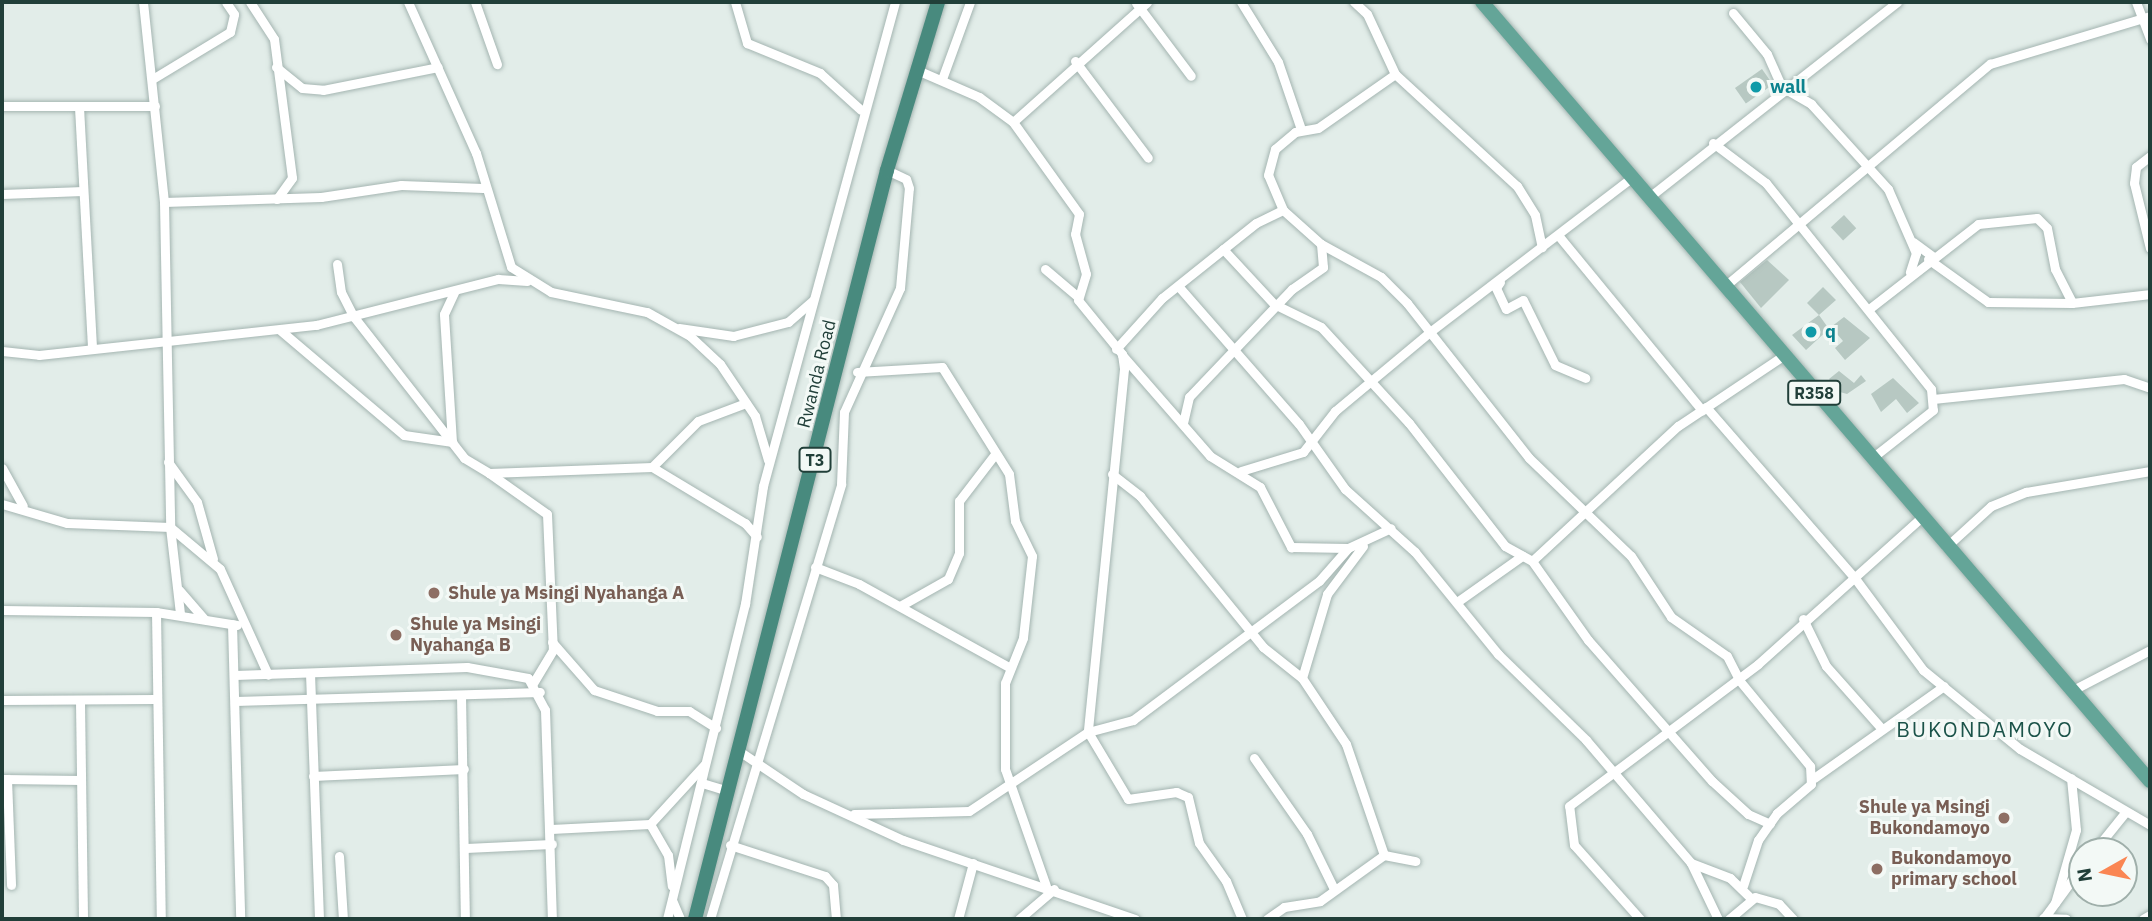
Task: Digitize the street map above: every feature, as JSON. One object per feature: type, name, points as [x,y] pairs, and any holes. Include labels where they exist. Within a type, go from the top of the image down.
[{"type":"highway","name":"Rwanda Road","points":[[695,919],[887,170],[938,2]]},
{"type":"main road","name":"R358","points":[[1482,2],[1921,518],[2150,781]]},
{"type":"street","points":[[143,2],[154,78],[164,202],[163,342],[170,527],[180,614]]},
{"type":"street","points":[[154,78],[230,32],[234,14],[226,2]]},
{"type":"street","points":[[250,2],[271,28],[292,178],[277,199]]},
{"type":"street","points":[[408,2],[476,153],[483,188],[505,259],[530,282]]},
{"type":"street","points":[[475,2],[497,64]]},
{"type":"street","points":[[735,2],[747,43],[820,73],[861,110]]},
{"type":"street","points":[[667,919],[716,729],[757,537],[769,463],[814,299],[861,110],[895,2]]},
{"type":"street","points":[[942,79],[970,2]]},
{"type":"street","points":[[1241,2],[1278,62],[1301,129]]},
{"type":"street","points":[[1354,2],[1367,13],[1395,74],[1517,186],[1535,215],[1542,247]]},
{"type":"street","points":[[1648,198],[1782,87],[1897,2]]},
{"type":"street","points":[[2136,2],[2146,18],[2150,39]]},
{"type":"street","points":[[1013,122],[1075,61],[1140,3],[1191,76]]},
{"type":"street","points":[[1733,13],[1767,54],[1782,87],[1811,104],[1867,165],[1893,198],[1913,242],[1988,302],[2072,303],[2150,294]]},
{"type":"street","points":[[1725,286],[1798,228],[1867,165],[1990,64],[2146,18]]},
{"type":"street","points":[[1075,61],[1148,158]]},
{"type":"street","points":[[276,67],[302,88],[323,90],[438,67]]},
{"type":"street","points":[[917,70],[942,79],[1013,122],[1079,214],[1075,234],[1086,279],[1077,296]]},
{"type":"street","points":[[1395,74],[1318,128],[1301,129],[1275,149],[1268,175],[1283,210],[1321,244],[1383,279],[1431,331],[1529,458],[1636,562],[1671,617],[1727,656],[1739,680],[1814,778]]},
{"type":"street","points":[[2,106],[155,106]]},
{"type":"street","points":[[79,107],[92,348]]},
{"type":"street","points":[[1713,143],[1766,184],[1798,228],[1873,308],[1877,321],[1910,356],[1933,399],[1930,413],[1872,458]]},
{"type":"street","points":[[2150,156],[2136,167],[2134,183],[2150,248]]},
{"type":"street","points":[[710,919],[730,845],[841,484],[844,416],[857,372],[894,304],[904,267],[909,188],[906,178],[887,170]]},
{"type":"street","points":[[1241,471],[1295,456],[1313,442],[1335,411],[1431,331],[1631,178]]},
{"type":"street","points":[[164,202],[277,199],[401,185],[483,188]]},
{"type":"street","points":[[2,194],[83,191]]},
{"type":"street","points":[[1242,919],[1226,881],[1199,843],[1188,797],[1176,792],[1128,799],[1088,732],[1112,474],[1119,352],[1179,287],[1223,249],[1283,210]]},
{"type":"street","points":[[1873,308],[1910,272],[1981,222],[2040,218],[2072,303]]},
{"type":"street","points":[[1558,235],[1704,409],[1854,578],[1918,665],[2020,749],[2071,778],[2124,814],[2150,825]]},
{"type":"street","points":[[1910,272],[1913,242]]},
{"type":"street","points":[[1183,423],[1189,397],[1278,307],[1323,267],[1321,244]]},
{"type":"street","points":[[1223,249],[1278,307],[1321,327],[1369,383],[1409,423],[1505,546],[1527,559],[1588,640],[1673,731],[1725,794],[1770,824]]},
{"type":"street","points":[[337,264],[341,292],[354,317],[452,442],[509,493],[545,510],[552,642],[533,683]]},
{"type":"street","points":[[1045,269],[1077,296],[1119,352],[1210,456],[1241,471],[1264,493],[1291,548],[1348,548],[1365,544]]},
{"type":"street","points":[[1508,272],[1496,288],[1506,309],[1524,300],[1555,365],[1585,378]]},
{"type":"street","points":[[2,351],[39,355],[280,330],[354,317],[498,279],[530,282],[585,303],[647,312],[679,328],[712,355],[746,403],[769,463]]},
{"type":"street","points":[[1179,287],[1313,442],[1345,489],[1391,527],[1691,863],[1718,919]]},
{"type":"street","points":[[452,442],[444,314],[455,290]]},
{"type":"street","points":[[679,328],[733,335],[788,322],[814,299]]},
{"type":"street","points":[[280,330],[404,435],[452,442]]},
{"type":"street","points":[[1457,602],[1527,559],[1704,409],[1783,356]]},
{"type":"street","points":[[857,372],[942,367],[1009,474],[1016,521],[1032,556],[1023,638],[1009,667],[1009,784],[1050,888]]},
{"type":"street","points":[[1933,399],[2124,379],[2150,388]]},
{"type":"street","points":[[652,467],[698,421],[746,403]]},
{"type":"street","points":[[900,606],[948,579],[959,553],[959,501],[995,454]]},
{"type":"street","points":[[168,462],[197,502],[213,559],[268,675]]},
{"type":"street","points":[[489,473],[652,467],[745,523],[757,537]]},
{"type":"street","points":[[2,468],[23,506]]},
{"type":"street","points":[[1946,547],[1991,506],[2025,492],[2150,471]]},
{"type":"street","points":[[1112,474],[1140,496],[1251,633],[1302,678],[1346,744],[1384,855]]},
{"type":"street","points":[[2,504],[23,506],[67,523],[170,527],[213,559]]},
{"type":"street","points":[[1640,919],[1589,864],[1568,823],[1576,797],[1614,776],[1739,680],[1802,619],[1854,578],[1921,518]]},
{"type":"street","points":[[1302,678],[1327,594],[1339,569],[1365,544],[1391,527]]},
{"type":"street","points":[[854,814],[958,814],[1088,732],[1133,720],[1319,581],[1348,548]]},
{"type":"street","points":[[815,566],[900,606],[1009,667]]},
{"type":"street","points":[[179,590],[203,618]]},
{"type":"street","points":[[2,610],[156,612],[243,626]]},
{"type":"street","points":[[156,612],[161,919]]},
{"type":"street","points":[[1802,619],[1826,666],[1881,728]]},
{"type":"street","points":[[232,624],[240,919]]},
{"type":"street","points":[[552,642],[594,690],[657,711],[689,711],[716,729]]},
{"type":"street","points":[[2071,691],[2150,650]]},
{"type":"street","points":[[235,675],[489,668],[533,683],[540,692],[551,828],[552,919]]},
{"type":"street","points":[[310,673],[319,919]]},
{"type":"street","points":[[1743,886],[1770,824],[1814,778],[1881,728],[1944,686]]},
{"type":"street","points":[[235,701],[540,692]]},
{"type":"street","points":[[461,695],[465,919]]},
{"type":"street","points":[[2,700],[80,702],[156,699]]},
{"type":"street","points":[[80,702],[83,919]]},
{"type":"street","points":[[739,751],[803,794],[854,814],[903,840],[1135,919]]},
{"type":"street","points":[[1254,758],[1307,834],[1334,889]]},
{"type":"street","points":[[551,828],[650,824],[708,760]]},
{"type":"street","points":[[313,776],[464,769]]},
{"type":"street","points":[[2055,903],[2076,830],[2071,778]]},
{"type":"street","points":[[11,885],[4,779],[81,780]]},
{"type":"street","points":[[702,783],[728,791]]},
{"type":"street","points":[[2105,837],[2124,814]]},
{"type":"street","points":[[650,824],[668,855],[672,900],[680,919]]},
{"type":"street","points":[[465,848],[552,844]]},
{"type":"street","points":[[730,845],[828,878],[836,919]]},
{"type":"street","points":[[1267,919],[1284,907],[1316,903],[1384,855],[1415,861]]},
{"type":"street","points":[[339,856],[343,919]]},
{"type":"street","points":[[958,919],[973,863]]},
{"type":"street","points":[[1691,863],[1743,886],[1750,897],[1774,901],[1793,919]]},
{"type":"street","points":[[2043,918],[2068,885]]},
{"type":"street","points":[[1019,919],[1050,888]]},
{"type":"street","points":[[1729,919],[1750,897]]},
{"type":"street","points":[[1096,906],[1104,919]]},
{"type":"street","points":[[2144,919],[2150,915]]},
{"type":"street","points":[[2043,918],[2066,919]]},
{"type":"building","name":"wall","points":[[1762,69],[1773,85],[1746,103],[1735,88]]},
{"type":"building","points":[[1844,215],[1856,228],[1843,240],[1831,227]]},
{"type":"building","points":[[1767,260],[1789,280],[1761,308],[1740,282]]},
{"type":"building","name":"q","points":[[1823,287],[1836,300],[1819,315],[1807,303]]},
{"type":"building","name":"q","points":[[1819,315],[1829,329],[1806,350],[1792,335]]},
{"type":"building","points":[[1844,317],[1870,338],[1845,360],[1835,348],[1843,341],[1831,327]]},
{"type":"building","points":[[1839,371],[1854,383],[1861,375],[1866,381],[1847,394],[1840,392],[1829,379]]},
{"type":"building","points":[[1893,378],[1919,403],[1907,413],[1896,399],[1881,412],[1871,394]]},
{"type":"place","name":"wall","points":[[1756,87]]},
{"type":"place","name":"q","points":[[1811,332]]},
{"type":"place","name":"Shule ya Msingi Nyahanga A","points":[[434,593]]},
{"type":"place","name":"Shule ya Msingi Nyahanga B","points":[[396,635]]},
{"type":"place","name":"Shule ya Msingi Bukondamoyo","points":[[2004,818]]},
{"type":"place","name":"Bukondamoyo primary school","points":[[1877,869]]},
{"type":"district","name":"BUKONDAMOYO","points":[[1985,729]]}]
